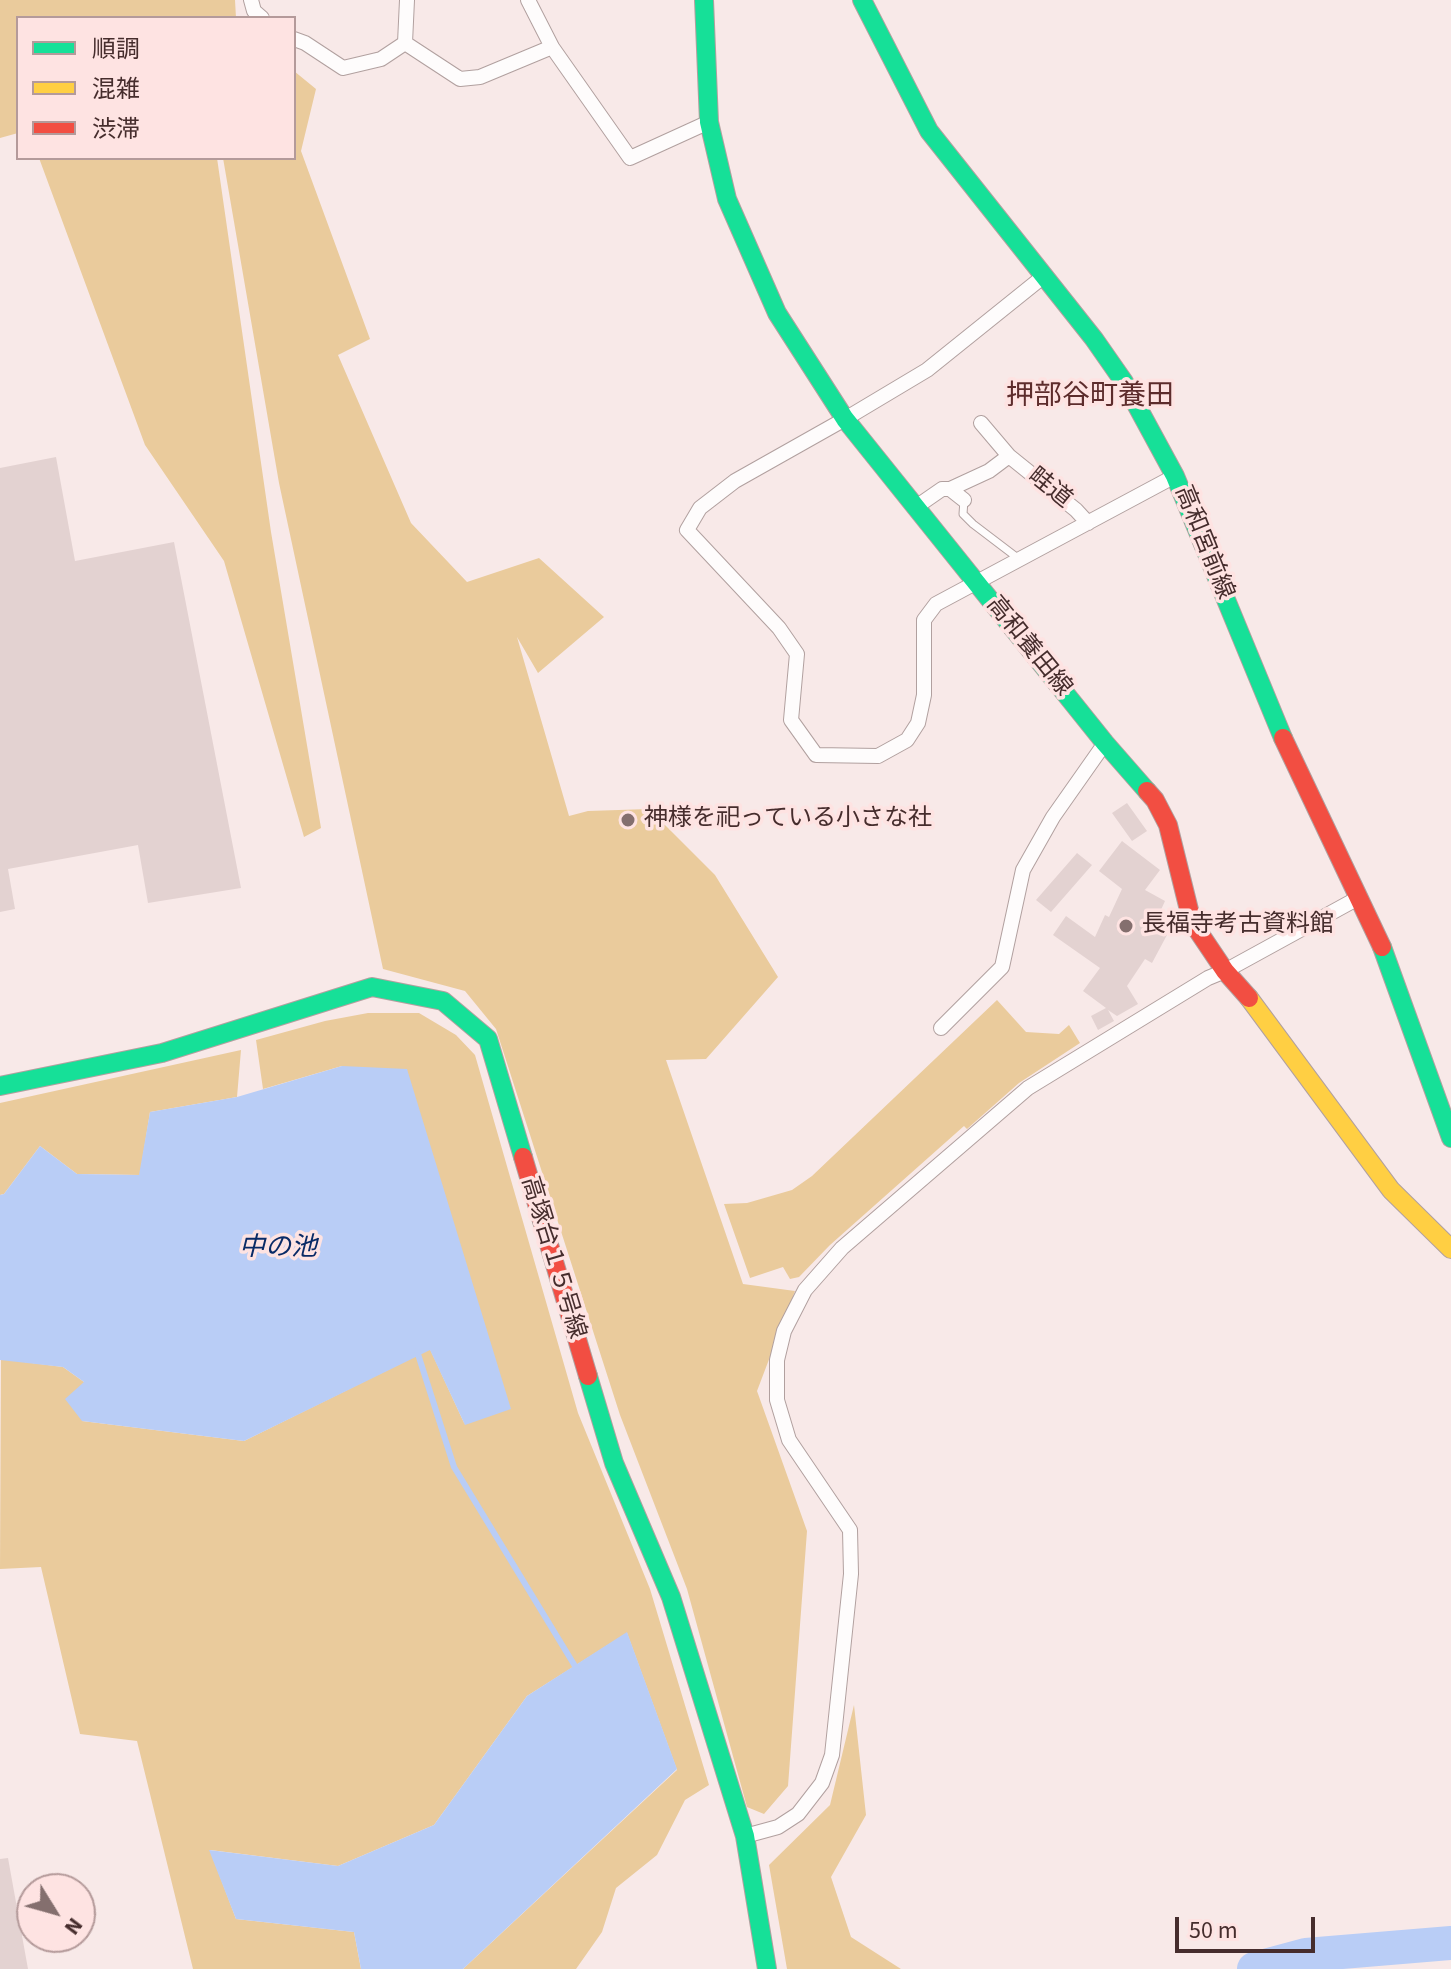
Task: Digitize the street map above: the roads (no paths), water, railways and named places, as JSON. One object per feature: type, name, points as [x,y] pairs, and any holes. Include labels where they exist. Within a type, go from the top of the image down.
[{"type":"street","points":[[405,43],[407,0]]},
{"type":"street","points":[[528,0],[552,47],[630,158],[709,122]]},
{"type":"street","name":"高和養田線","points":[[704,0],[709,122],[727,199],[777,313],[845,419],[1105,743],[1155,800],[1168,825],[1192,922],[1225,971],[1258,1009],[1391,1190],[1451,1249]]},
{"type":"street","name":"高和宮前線","points":[[862,0],[929,131],[1094,339],[1124,382],[1175,476],[1295,768],[1360,897],[1390,965],[1451,1138]]},
{"type":"street","points":[[296,40],[343,68],[381,59],[405,43]]},
{"type":"street","points":[[405,43],[460,79],[480,77],[552,47]]},
{"type":"street","points":[[1044,276],[927,370],[735,481],[700,508],[687,530],[779,628],[797,654],[791,720],[816,755],[878,756],[907,740],[918,723],[924,695],[924,620],[936,604],[1175,476]]},
{"type":"street","name":"畦道","points":[[981,423],[1009,456],[1088,523]]},
{"type":"street","name":"畦道","points":[[916,507],[942,489],[950,489],[989,471],[1009,456]]},
{"type":"street","points":[[950,489],[964,500]]},
{"type":"street","points":[[941,1028],[1002,967],[1023,870],[1053,817],[1105,743]]},
{"type":"street","points":[[745,1836],[778,1827],[798,1814],[822,1783],[832,1755],[851,1574],[850,1530],[789,1440],[777,1400],[777,1360],[784,1331],[805,1290],[842,1248],[1028,1088],[1208,978],[1360,897]]},
{"type":"street","name":"高塚台１５号線","points":[[0,1086],[162,1053],[372,987],[443,1001],[488,1039],[614,1463],[671,1597],[745,1836],[767,1969]]},
{"type":"lane","points":[[964,500],[963,514],[1021,560]]},
{"type":"water","name":"中の池","points":[[342,1066],[407,1069],[511,1409],[465,1425],[430,1350],[244,1441],[82,1421],[65,1399],[84,1382],[63,1367],[0,1360],[0,1195],[4,1194],[40,1146],[77,1174],[139,1175],[150,1112],[237,1097]]},
{"type":"water","points":[[627,1632],[677,1769],[463,1969],[361,1969],[354,1932],[236,1919],[209,1850],[338,1866],[434,1825],[527,1696]]},
{"type":"waterway","points":[[417,1351],[454,1467],[578,1671]]},
{"type":"waterway","points":[[1254,1969],[1306,1955],[1451,1943]]},
{"type":"place","name":"神様を祀っている小さな社","points":[[628,820]]},
{"type":"place","name":"長福寺考古資料館","points":[[1126,926]]},
{"type":"district","name":"押部谷町養田","points":[[1090,398]]}]
